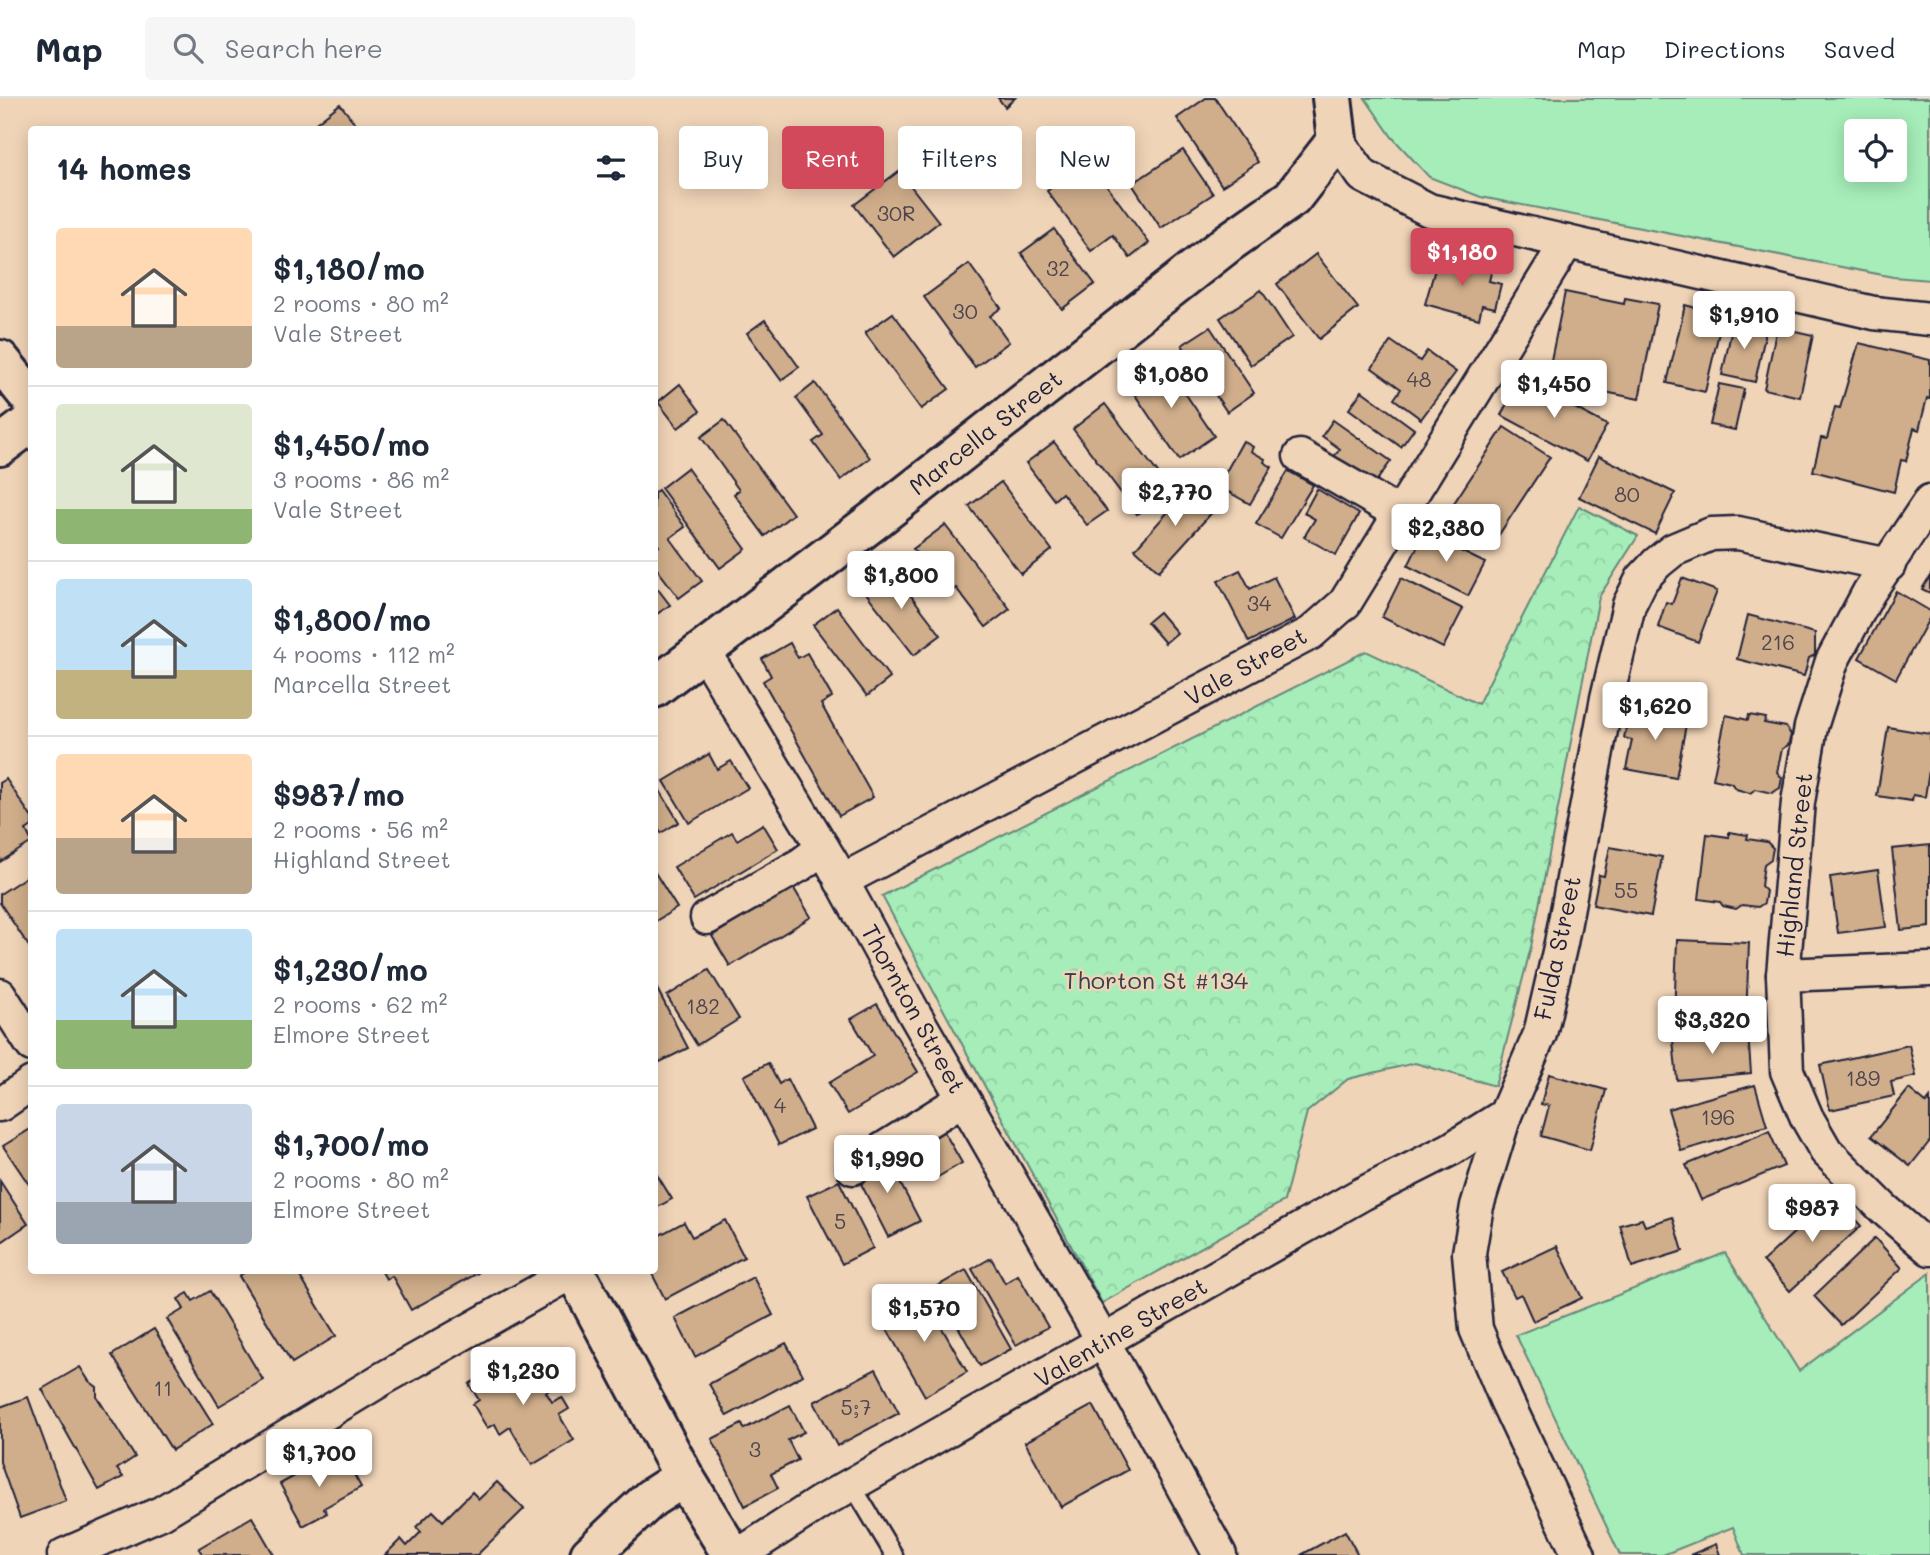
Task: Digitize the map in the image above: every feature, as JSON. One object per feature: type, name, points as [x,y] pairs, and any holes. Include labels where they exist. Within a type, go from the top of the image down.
[{"type":"street","points":[[1332,98],[1337,140],[1363,176],[1429,210],[1874,313],[1930,319]]},
{"type":"street","name":"Marcella Street","points":[[658,685],[876,519],[1228,243],[1292,198],[1337,140]]},
{"type":"street","name":"Vale Street","points":[[841,881],[1311,633],[1345,603],[1567,242]]},
{"type":"street","points":[[0,360],[28,395]]},
{"type":"street","points":[[0,446],[28,425]]},
{"type":"street","points":[[1300,456],[1400,514]]},
{"type":"street","name":"Highland Street","points":[[1930,501],[1869,592],[1832,661],[1811,727],[1798,802],[1783,975],[1787,1071],[1807,1118],[1826,1151],[1884,1209],[1930,1249]]},
{"type":"street","name":"Fulda Street","points":[[1578,1555],[1476,1329],[1469,1254],[1477,1206],[1505,1115],[1540,1034],[1629,605],[1642,579],[1673,550],[1711,534],[1738,533],[1889,565]]},
{"type":"street","name":"Thornton Street","points":[[703,650],[823,848],[963,1099],[1104,1343],[1220,1555]]},
{"type":"street","points":[[707,918],[823,848]]},
{"type":"street","points":[[1783,975],[1930,969]]},
{"type":"street","points":[[0,995],[28,1039]]},
{"type":"street","points":[[0,1105],[28,1086]]},
{"type":"street","points":[[853,1168],[963,1099]]},
{"type":"street","name":"Valentine Street","points":[[739,1555],[852,1485],[1362,1194],[1451,1149],[1505,1115]]},
{"type":"street","points":[[64,1555],[161,1513],[384,1378],[569,1274]]},
{"type":"street","points":[[576,1274],[684,1477],[732,1555]]},
{"type":"street","points":[[590,1555],[652,1498],[684,1477]]},
{"type":"lane","points":[[852,1485],[894,1555]]},
{"type":"green space","points":[[1365,98],[1930,98],[1930,280],[1893,277],[1481,197],[1429,177],[1392,137]]},
{"type":"green space","name":"Thorton St #134","points":[[1579,506],[1638,536],[1599,597],[1531,947],[1495,1086],[1415,1063],[1348,1079],[1307,1112],[1284,1201],[1102,1303],[882,896],[1366,651],[1478,704]]},
{"type":"green space","points":[[1725,1253],[1799,1371],[1930,1273],[1930,1555],[1744,1555],[1733,1527],[1663,1555],[1620,1555],[1516,1335]]},
{"type":"building","points":[[998,98],[1015,98],[1005,107]]},
{"type":"building","points":[[1206,98],[1215,98],[1258,162],[1222,186],[1177,118]]},
{"type":"building","points":[[340,104],[357,126],[312,126]]},
{"type":"building","points":[[1183,150],[1213,194],[1161,228],[1135,189],[1135,182]]},
{"type":"building","points":[[898,172],[898,189],[913,189],[939,222],[894,257],[854,205],[875,189],[884,189],[884,182]]},
{"type":"building","points":[[1109,189],[1149,243],[1130,258],[1113,235],[1091,251],[1047,191]]},
{"type":"building","points":[[1054,229],[1095,284],[1062,309],[1021,253]]},
{"type":"building","points":[[1316,254],[1358,308],[1319,339],[1277,284]]},
{"type":"building","points":[[1439,255],[1492,269],[1489,281],[1501,284],[1495,308],[1482,305],[1479,319],[1425,304]]},
{"type":"building","points":[[969,264],[1001,308],[990,316],[1009,342],[975,367],[924,297]]},
{"type":"building","points":[[1261,290],[1292,337],[1251,365],[1220,318]]},
{"type":"building","points":[[1565,292],[1624,304],[1625,298],[1658,304],[1639,399],[1600,391],[1602,381],[1549,370]]},
{"type":"building","points":[[1685,305],[1723,315],[1705,392],[1667,383]]},
{"type":"building","points":[[893,313],[949,389],[921,409],[865,333]]},
{"type":"building","points":[[1734,319],[1767,326],[1755,382],[1722,375]]},
{"type":"building","points":[[765,320],[799,367],[781,380],[747,333]]},
{"type":"building","points":[[1210,327],[1254,393],[1227,412],[1182,345]]},
{"type":"building","points":[[1777,327],[1813,335],[1800,397],[1764,389]]},
{"type":"building","points":[[1391,341],[1420,361],[1427,351],[1456,372],[1421,419],[1394,399],[1401,389],[1372,368]]},
{"type":"building","points":[[1859,343],[1930,360],[1930,399],[1927,398],[1919,430],[1914,428],[1906,461],[1901,460],[1894,492],[1813,471],[1821,438],[1827,439],[1835,407],[1840,408]]},
{"type":"building","points":[[1162,359],[1214,436],[1179,460],[1127,383]]},
{"type":"building","points":[[1520,379],[1607,425],[1587,461],[1501,415]]},
{"type":"building","points":[[815,383],[870,458],[841,480],[813,442],[823,435],[796,398]]},
{"type":"building","points":[[680,384],[700,411],[678,428],[658,402]]},
{"type":"building","points":[[1719,384],[1744,389],[1735,430],[1710,425]]},
{"type":"building","points":[[1362,391],[1414,429],[1401,447],[1349,409]]},
{"type":"building","points":[[1105,404],[1170,489],[1137,514],[1073,429]]},
{"type":"building","points":[[724,420],[793,514],[765,536],[734,494],[739,490],[701,437]]},
{"type":"building","points":[[1333,420],[1391,461],[1372,487],[1333,458],[1340,449],[1322,436]]},
{"type":"building","points":[[1504,427],[1550,457],[1498,536],[1452,506]]},
{"type":"building","points":[[1243,441],[1253,447],[1251,451],[1265,459],[1264,462],[1272,467],[1250,504],[1218,486]]},
{"type":"building","points":[[1054,442],[1107,511],[1087,525],[1062,493],[1054,500],[1026,463]]},
{"type":"building","points":[[1599,456],[1675,493],[1655,534],[1579,497]]},
{"type":"building","points":[[687,468],[746,549],[720,568],[661,488]]},
{"type":"building","points":[[1288,471],[1313,485],[1281,538],[1256,524]]},
{"type":"building","points":[[1001,482],[1052,550],[1021,574],[969,506]]},
{"type":"building","points":[[1191,486],[1216,508],[1159,571],[1135,549]]},
{"type":"building","points":[[1317,489],[1359,514],[1336,555],[1304,537],[1315,519],[1304,513]]},
{"type":"building","points":[[658,490],[685,527],[670,538],[702,581],[679,598],[658,570]]},
{"type":"building","points":[[945,525],[1010,609],[986,627],[956,588],[948,594],[913,549]]},
{"type":"building","points":[[1424,533],[1485,563],[1468,596],[1408,566]]},
{"type":"building","points":[[889,567],[941,635],[914,655],[862,588]]},
{"type":"building","points":[[1240,570],[1250,589],[1274,577],[1295,619],[1249,642],[1218,581]]},
{"type":"building","points":[[1930,576],[1930,593],[1922,589]]},
{"type":"building","points":[[1401,578],[1463,609],[1443,648],[1382,617]]},
{"type":"building","points":[[1682,578],[1717,591],[1698,642],[1658,627],[1666,602],[1672,604]]},
{"type":"building","points":[[658,589],[670,605],[658,613]]},
{"type":"building","points":[[1896,591],[1930,611],[1930,617],[1896,679],[1859,658]]},
{"type":"building","points":[[837,607],[890,678],[867,696],[813,625]]},
{"type":"building","points":[[1159,612],[1177,633],[1165,643],[1147,622]]},
{"type":"building","points":[[1748,615],[1815,633],[1815,655],[1809,658],[1804,676],[1737,659]]},
{"type":"building","points":[[790,643],[798,658],[807,653],[832,697],[821,704],[873,797],[839,816],[763,681],[771,676],[762,659]]},
{"type":"building","points":[[1630,708],[1687,719],[1676,778],[1626,769],[1632,740],[1624,738]]},
{"type":"building","points":[[1726,715],[1748,720],[1749,715],[1766,718],[1764,723],[1786,727],[1791,735],[1788,745],[1782,749],[1777,772],[1782,778],[1780,788],[1772,793],[1756,789],[1750,793],[1736,789],[1731,783],[1713,779]]},
{"type":"building","points":[[1888,727],[1930,734],[1930,764],[1925,797],[1913,795],[1912,801],[1877,796]]},
{"type":"building","points":[[709,754],[717,769],[731,761],[748,788],[689,823],[664,781]]},
{"type":"building","points":[[6,779],[28,812],[28,844],[0,862],[0,783]]},
{"type":"building","points":[[658,788],[679,822],[661,833],[658,828]]},
{"type":"building","points":[[763,824],[778,849],[694,900],[674,867],[732,832],[737,840]]},
{"type":"building","points":[[1729,832],[1748,835],[1747,839],[1767,842],[1773,848],[1771,859],[1764,864],[1761,886],[1766,891],[1764,903],[1758,907],[1742,905],[1736,909],[1723,906],[1720,902],[1699,899],[1707,834],[1729,837]]},
{"type":"building","points":[[1930,845],[1930,927],[1901,930],[1892,849]]},
{"type":"building","points":[[1610,847],[1662,857],[1651,916],[1593,905],[1599,875],[1604,876]]},
{"type":"building","points":[[1878,870],[1886,927],[1838,933],[1830,877]]},
{"type":"building","points":[[28,876],[28,945],[0,903],[0,894]]},
{"type":"building","points":[[658,877],[677,908],[658,920]]},
{"type":"building","points":[[793,887],[811,917],[730,966],[712,936]]},
{"type":"building","points":[[1677,940],[1749,943],[1746,1019],[1674,1016]]},
{"type":"building","points":[[709,970],[739,1019],[697,1045],[667,996]]},
{"type":"building","points":[[658,991],[688,1048],[660,1062],[658,1059]]},
{"type":"building","points":[[877,1004],[918,1072],[848,1114],[829,1083],[873,1056],[851,1019]]},
{"type":"building","points":[[1748,1033],[1751,1073],[1677,1080],[1673,1040]]},
{"type":"building","points":[[1909,1045],[1916,1076],[1891,1082],[1894,1096],[1830,1110],[1820,1065]]},
{"type":"building","points":[[768,1063],[779,1084],[787,1079],[812,1129],[779,1145],[744,1076]]},
{"type":"building","points":[[1549,1074],[1606,1090],[1590,1150],[1541,1136],[1549,1106],[1541,1104]]},
{"type":"building","points":[[1755,1085],[1767,1126],[1681,1151],[1668,1109]]},
{"type":"building","points":[[1909,1089],[1926,1103],[1930,1098],[1930,1141],[1910,1166],[1871,1136]]},
{"type":"building","points":[[939,1123],[962,1163],[931,1181],[908,1141]]},
{"type":"building","points":[[28,1130],[28,1183],[3,1146]]},
{"type":"building","points":[[1769,1131],[1784,1166],[1701,1200],[1686,1165]]},
{"type":"building","points":[[885,1154],[920,1221],[888,1237],[853,1168]]},
{"type":"building","points":[[658,1176],[672,1199],[658,1207]]},
{"type":"building","points":[[0,1181],[28,1224],[0,1243]]},
{"type":"building","points":[[839,1181],[873,1248],[842,1264],[807,1196]]},
{"type":"building","points":[[1834,1196],[1861,1226],[1790,1291],[1763,1261]]},
{"type":"building","points":[[1673,1217],[1683,1251],[1632,1267],[1620,1225],[1642,1219],[1645,1226]]},
{"type":"building","points":[[725,1220],[744,1257],[665,1299],[652,1274],[658,1274],[658,1236],[684,1222],[692,1237]]},
{"type":"building","points":[[1875,1238],[1902,1268],[1841,1325],[1814,1296]]},
{"type":"building","points":[[1557,1246],[1582,1298],[1533,1321],[1521,1294],[1515,1297],[1502,1272]]},
{"type":"building","points":[[991,1258],[1005,1283],[1018,1275],[1048,1327],[1016,1345],[972,1269]]},
{"type":"building","points":[[966,1270],[1011,1349],[980,1366],[936,1287]]},
{"type":"building","points":[[298,1274],[336,1336],[292,1363],[239,1276]]},
{"type":"building","points":[[383,1274],[476,1274],[411,1310],[392,1276],[386,1279]]},
{"type":"building","points":[[753,1277],[773,1315],[695,1357],[675,1318]]},
{"type":"building","points":[[210,1291],[263,1380],[219,1406],[167,1319],[184,1309],[178,1299],[188,1293],[193,1301]]},
{"type":"building","points":[[922,1293],[967,1372],[925,1396],[880,1317]]},
{"type":"building","points":[[154,1329],[213,1424],[172,1450],[112,1355]]},
{"type":"building","points":[[786,1343],[803,1375],[727,1416],[709,1384]]},
{"type":"building","points":[[523,1352],[531,1365],[539,1361],[554,1387],[546,1392],[552,1402],[562,1397],[569,1409],[559,1415],[574,1440],[532,1465],[510,1427],[500,1434],[495,1424],[487,1428],[473,1404],[479,1400],[469,1384]]},
{"type":"building","points":[[80,1367],[89,1381],[97,1387],[97,1397],[135,1457],[117,1469],[123,1477],[99,1490],[42,1389]]},
{"type":"building","points":[[876,1369],[899,1413],[837,1446],[814,1402]]},
{"type":"building","points":[[28,1397],[66,1501],[20,1518],[0,1462],[0,1407]]},
{"type":"building","points":[[790,1405],[804,1432],[788,1440],[798,1460],[771,1474],[778,1488],[745,1506],[712,1439],[742,1424],[744,1429]]},
{"type":"building","points":[[1093,1405],[1128,1470],[1061,1507],[1025,1442]]},
{"type":"building","points":[[345,1458],[361,1487],[324,1508],[327,1513],[303,1526],[280,1484],[320,1462],[324,1470]]},
{"type":"building","points":[[497,1482],[524,1509],[477,1555],[385,1555],[401,1539],[407,1546],[421,1532],[416,1527],[433,1511],[443,1521],[472,1492],[479,1499]]},
{"type":"building","points":[[252,1517],[274,1555],[203,1555],[199,1548]]},
{"type":"building","points":[[1345,1531],[1358,1555],[1301,1555]]},
{"type":"building","points":[[1716,1544],[1720,1555],[1690,1555]]}]
